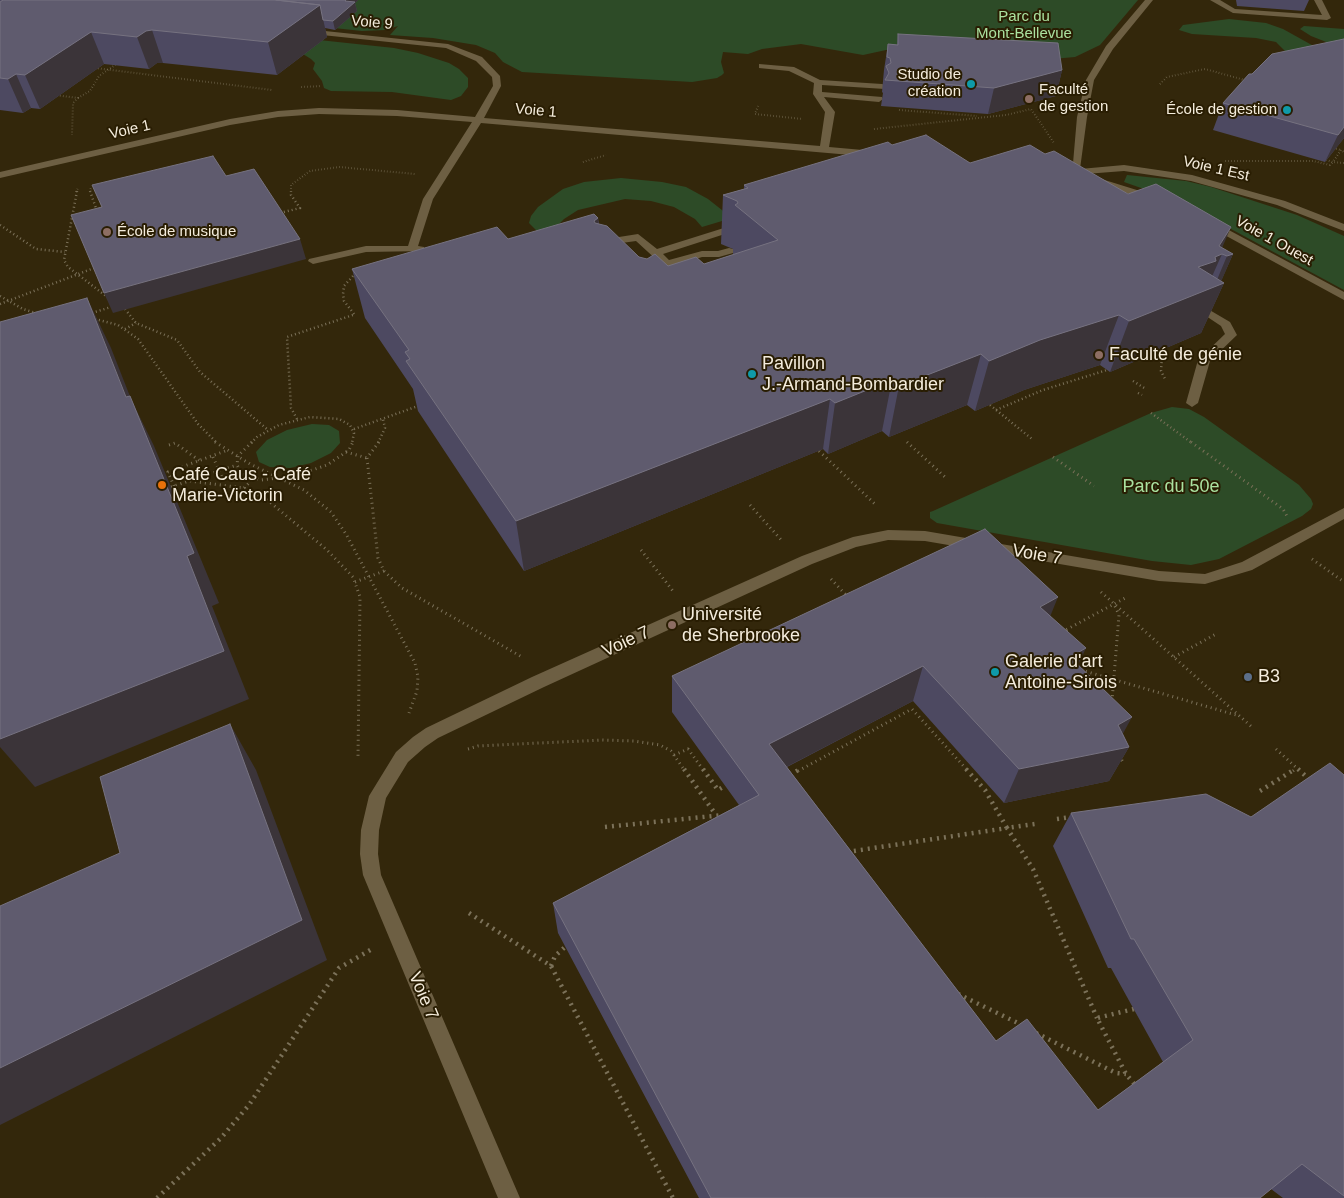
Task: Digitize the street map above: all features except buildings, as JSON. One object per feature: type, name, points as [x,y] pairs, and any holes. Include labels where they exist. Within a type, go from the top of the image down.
[{"type":"lane","points":[[1075,173],[1083,112],[1090,80],[1106,53],[1149,0]]},
{"type":"lane","points":[[1214,0],[1233,11],[1328,18],[1318,0]]},
{"type":"lane","name":"Voie 9","points":[[293,30],[427,42],[448,46],[473,55],[490,68],[496,76],[497,83],[493,96],[476,121]]},
{"type":"lane","points":[[762,66],[792,69],[818,82],[882,87]]},
{"type":"lane","points":[[818,82],[817,94],[830,112],[824,150]]},
{"type":"lane","points":[[817,94],[879,99]]},
{"type":"lane","name":"Voie 1","points":[[0,175],[217,125],[278,114],[355,111],[882,155]]},
{"type":"lane","points":[[412,249],[431,193],[476,121]]},
{"type":"lane","name":"Voie 1 Est","points":[[1075,173],[1119,168],[1192,178],[1281,202],[1344,228]]},
{"type":"lane","points":[[1063,172],[1075,173],[1161,201]]},
{"type":"lane","name":"Voie 1 Ouest","points":[[1199,218],[1344,297]]},
{"type":"lane","points":[[655,253],[727,230]]},
{"type":"lane","points":[[590,244],[638,237],[668,265]]},
{"type":"lane","points":[[313,261],[366,249],[430,249]]},
{"type":"lane","points":[[650,266],[668,265],[702,254],[719,254],[730,251]]},
{"type":"lane","points":[[659,281],[668,265]]},
{"type":"lane","points":[[1192,403],[1204,360],[1231,335],[1226,324],[1201,308]]},
{"type":"lane","name":"Voie 7","points":[[509,1198],[376,884],[369,854],[370,830],[378,796],[402,757],[419,742],[448,725],[600,654],[823,553],[865,539],[894,535],[924,536],[1159,576],[1205,579],[1248,566],[1344,513]]},
{"type":"path","points":[[72,141],[72,103],[90,90],[99,76],[121,60]]},
{"type":"path","points":[[88,68],[108,70]]},
{"type":"path","points":[[1160,84],[1167,77],[1205,69],[1249,81]]},
{"type":"path","points":[[49,94],[78,98]]},
{"type":"path","points":[[1028,103],[1050,137]]},
{"type":"path","points":[[758,106],[755,114],[808,121]]},
{"type":"path","points":[[994,109],[994,116]]},
{"type":"path","points":[[867,130],[994,116],[1031,109]]},
{"type":"path","points":[[892,110],[985,117]]},
{"type":"path","points":[[1313,160],[1330,165],[1343,151],[1336,149]]},
{"type":"path","points":[[583,162],[592,159]]},
{"type":"path","points":[[1326,160],[1344,163]]},
{"type":"path","points":[[277,213],[300,208],[291,195],[291,185],[296,179],[310,171],[339,167],[411,174]]},
{"type":"path","points":[[78,188],[64,260],[68,268],[106,296]]},
{"type":"path","points":[[90,188],[90,195],[97,212]]},
{"type":"path","points":[[0,225],[36,249],[65,252]]},
{"type":"path","points":[[0,304],[94,268]]},
{"type":"path","points":[[296,419],[291,408],[287,337],[353,315],[344,301],[343,290],[356,273]]},
{"type":"path","points":[[0,296],[28,311],[46,315]]},
{"type":"path","points":[[88,315],[111,308]]},
{"type":"path","points":[[125,309],[136,323],[177,340],[200,372],[268,430]]},
{"type":"path","points":[[90,319],[109,322],[125,329],[144,346],[201,429],[212,440],[257,468],[282,478],[313,496],[332,512],[411,655],[417,672],[417,691],[407,717]]},
{"type":"path","points":[[125,329],[136,323]]},
{"type":"path","points":[[1159,351],[1162,356],[1161,371],[1166,381]]},
{"type":"path","points":[[996,410],[1043,390],[1107,370]]},
{"type":"path","points":[[1133,380],[1146,389]]},
{"type":"path","points":[[1138,393],[1142,395]]},
{"type":"path","points":[[990,405],[1032,439]]},
{"type":"path","points":[[354,429],[419,406]]},
{"type":"path","points":[[1151,413],[1286,512],[1286,517]]},
{"type":"path","points":[[317,416],[339,419],[354,429],[352,445],[346,452],[318,469],[282,478],[253,479],[242,474],[237,465],[238,456],[251,442],[268,430],[296,419],[317,416]]},
{"type":"path","points":[[384,418],[385,428],[383,436],[367,458],[378,558],[384,571],[402,588],[522,657]]},
{"type":"path","points":[[907,442],[945,477]]},
{"type":"path","points":[[169,445],[175,443],[200,462]]},
{"type":"path","points":[[228,449],[200,462],[168,472],[172,486],[237,465]]},
{"type":"path","points":[[820,451],[876,506]]},
{"type":"path","points":[[346,452],[367,458]]},
{"type":"path","points":[[213,457],[225,485]]},
{"type":"path","points":[[1053,457],[1094,486]]},
{"type":"path","points":[[244,488],[253,479]]},
{"type":"path","points":[[190,481],[244,488],[265,498],[340,561],[355,582],[360,597],[358,757]]},
{"type":"path","points":[[750,505],[786,546]]},
{"type":"path","points":[[641,550],[676,596]]},
{"type":"path","points":[[1306,554],[1344,582]]},
{"type":"path","points":[[355,582],[384,571]]},
{"type":"path","points":[[825,572],[851,600]]},
{"type":"path","points":[[1094,586],[1253,728]]},
{"type":"path","points":[[1053,636],[1133,595]]},
{"type":"path","points":[[1112,707],[1119,615],[1114,604]]},
{"type":"path","points":[[1174,657],[1216,634]]},
{"type":"path","points":[[1079,670],[1238,715]]},
{"type":"path","points":[[786,780],[794,771],[912,710],[985,790],[1032,869],[1097,1018],[1126,1074],[1137,1087]]},
{"type":"path","points":[[463,751],[478,746],[618,740],[660,745],[668,748],[674,755],[716,816]]},
{"type":"path","points":[[674,755],[688,748],[718,790],[725,786]]},
{"type":"path","points":[[1276,749],[1311,781]]},
{"type":"path","points":[[1116,751],[1123,762]]},
{"type":"path","points":[[1260,791],[1297,768]]},
{"type":"path","points":[[605,827],[730,815]]},
{"type":"path","points":[[1057,820],[1076,816]]},
{"type":"path","points":[[839,854],[1035,824]]},
{"type":"path","points":[[469,913],[551,966],[673,1198]]},
{"type":"path","points":[[551,966],[555,956],[565,947]]},
{"type":"path","points":[[157,1198],[221,1138],[249,1105],[334,974],[349,962]]},
{"type":"path","points":[[954,991],[1116,1073],[1126,1074]]},
{"type":"path","points":[[1097,1018],[1134,1009]]},
{"type":"green space","name":"Parc du Mont-Bellevue","points":[[358,0],[1138,0],[1100,45],[1075,57],[1052,59],[886,50],[863,55],[801,44],[762,49],[748,54],[723,52],[721,62],[724,73],[722,75],[717,78],[692,82],[522,72],[503,62],[495,53],[476,45],[433,38],[390,35],[398,26],[385,30],[362,31],[334,28],[347,10]]},
{"type":"green space","points":[[1229,19],[1266,23],[1283,29],[1319,49],[1286,52],[1276,42],[1256,38],[1192,34],[1179,30],[1183,25]]},
{"type":"green space","points":[[1304,26],[1344,29],[1344,49],[1311,36],[1300,29]]},
{"type":"green space","points":[[272,35],[394,48],[418,53],[449,63],[459,69],[468,78],[468,87],[461,96],[451,100],[392,92],[331,91],[324,88],[322,81],[313,69],[315,63],[311,59]]},
{"type":"green space","points":[[1127,175],[1186,181],[1211,187],[1297,215],[1344,236],[1344,290],[1181,202],[1124,182]]},
{"type":"green space","points":[[621,178],[662,182],[686,187],[708,199],[732,218],[702,227],[695,219],[674,207],[651,201],[625,199],[578,210],[564,219],[552,231],[538,232],[529,223],[531,216],[538,207],[563,189],[584,182]]},
{"type":"green space","name":"Parc du 50e","points":[[1172,407],[1189,409],[1204,417],[1299,485],[1311,499],[1313,504],[1311,509],[1302,516],[1219,559],[1191,565],[1152,561],[937,523],[930,518],[930,512],[1151,413]]},
{"type":"green space","points":[[312,424],[329,425],[339,431],[340,443],[331,453],[311,463],[290,468],[270,467],[259,462],[256,452],[267,440],[287,430]]},
{"type":"place","name":"Studio de création","points":[[971,84]]},
{"type":"place","name":"Faculté de gestion","points":[[1029,99]]},
{"type":"place","name":"École de gestion","points":[[1287,110]]},
{"type":"place","name":"École de musique","points":[[107,232]]},
{"type":"place","name":"Faculté de génie","points":[[1099,355]]},
{"type":"place","name":"Pavillon J.-Armand-Bombardier","points":[[752,374]]},
{"type":"place","name":"Café Caus - Café Marie-Victorin","points":[[162,485]]},
{"type":"place","name":"Université de Sherbrooke","points":[[672,625]]},
{"type":"place","name":"Galerie d'art Antoine-Sirois","points":[[995,672]]},
{"type":"place","name":"B3","points":[[1248,677]]}]
